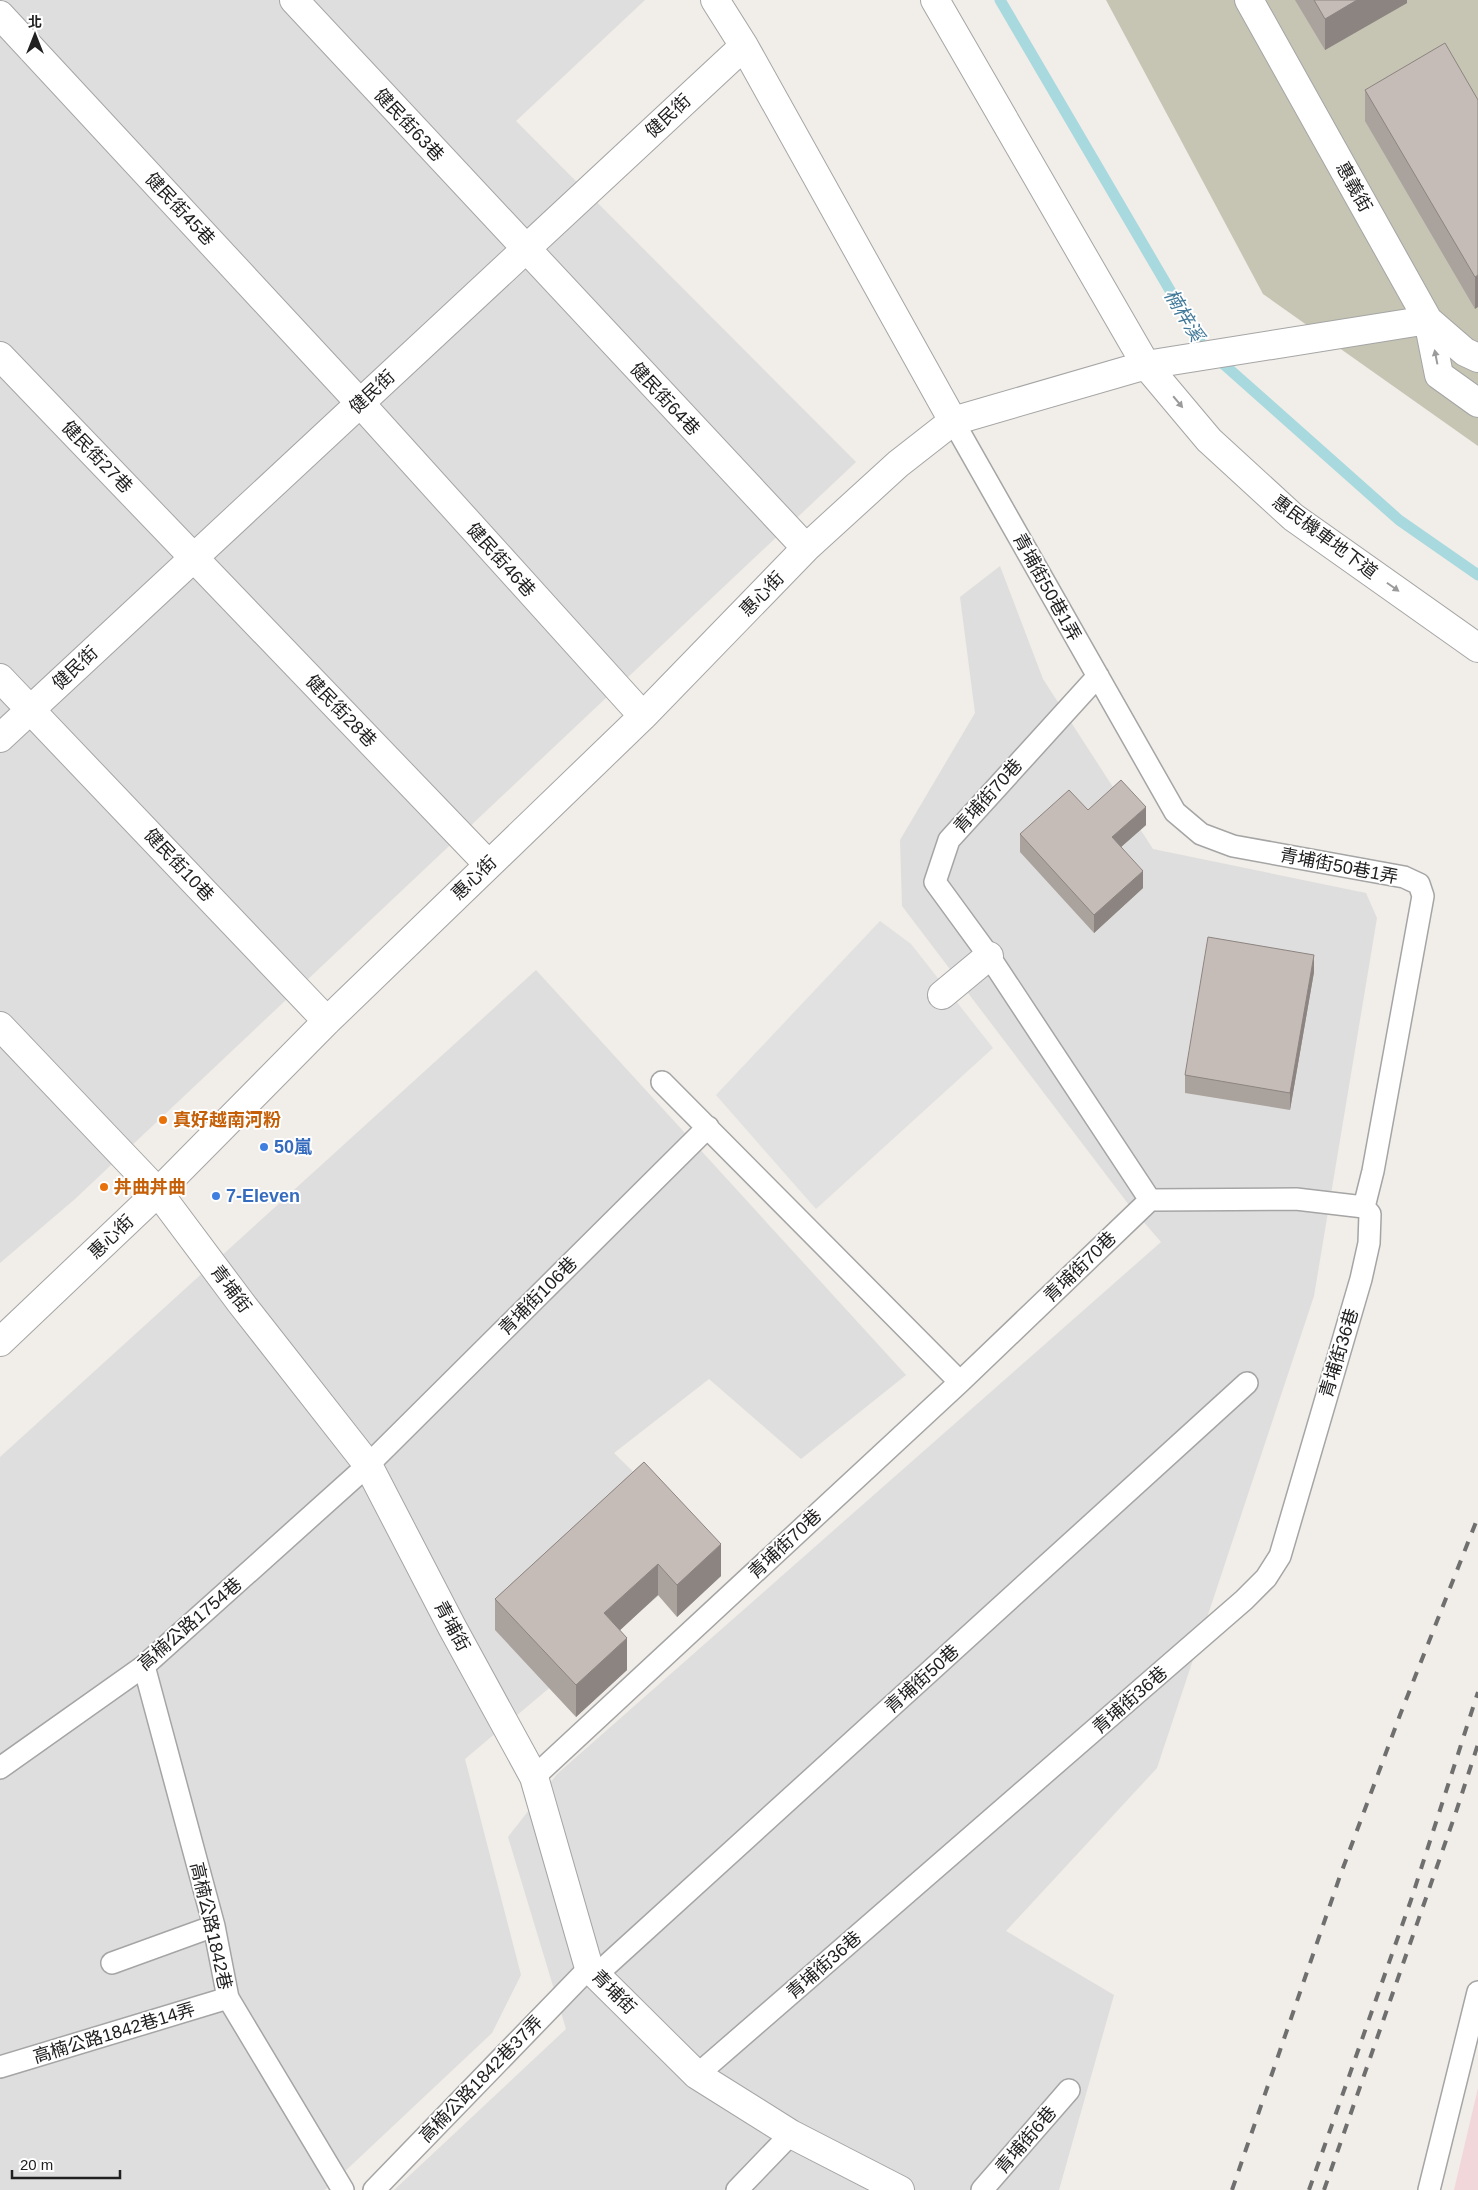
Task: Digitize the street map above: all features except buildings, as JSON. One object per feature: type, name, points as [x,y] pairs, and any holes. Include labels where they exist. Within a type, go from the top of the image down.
[{"type":"street","name":"健民街63巷","points":[[294,0],[525,249]]},
{"type":"street","points":[[715,0],[744,46],[953,421],[1146,365],[1428,320],[1439,375],[1478,403]]},
{"type":"street","name":"惠民機車地下道","points":[[935,0],[1146,365],[1209,440],[1293,517],[1478,648]]},
{"type":"street","name":"惠義街","points":[[1249,0],[1428,320],[1465,352],[1478,358]]},
{"type":"street","name":"健民街45巷","points":[[0,15],[360,403]]},
{"type":"street","name":"健民街","points":[[0,738],[744,46]]},
{"type":"street","name":"健民街64巷","points":[[525,249],[806,548]]},
{"type":"street","name":"健民街27巷","points":[[0,356],[194,558]]},
{"type":"street","name":"健民街46巷","points":[[360,403],[643,716]]},
{"type":"street","name":"惠心街","points":[[0,1342],[158,1192],[326,1021],[643,716],[806,548],[898,464],[953,421]]},
{"type":"street","name":"健民街28巷","points":[[194,558],[488,864]]},
{"type":"street","name":"健民街10巷","points":[[0,678],[326,1021]]},
{"type":"street","points":[[942,995],[989,956]]},
{"type":"street","name":"青埔街","points":[[0,1026],[158,1192],[241,1303],[368,1465],[452,1627],[534,1777],[592,1972],[697,2075],[791,2134],[900,2190]]},
{"type":"lane","name":"青埔街50巷1弄","points":[[953,421],[1174,812],[1201,834],[1233,846],[1404,877],[1419,884],[1423,896],[1373,1170],[1364,1207]]},
{"type":"lane","name":"青埔街70巷","points":[[534,1777],[960,1382],[1150,1200],[989,956],[935,882],[948,840],[1098,676]]},
{"type":"lane","points":[[662,1082],[960,1382]]},
{"type":"lane","name":"青埔街106巷","points":[[368,1465],[708,1127]]},
{"type":"lane","points":[[1150,1200],[1296,1199],[1364,1207]]},
{"type":"lane","name":"青埔街36巷","points":[[697,2075],[1244,1600],[1266,1578],[1280,1556],[1361,1279],[1369,1243],[1370,1214],[1364,1207]]},
{"type":"lane","name":"青埔街50巷","points":[[592,1972],[1247,1382]]},
{"type":"lane","name":"高楠公路1754巷","points":[[0,1768],[144,1666],[368,1465]]},
{"type":"lane","name":"高楠公路1842巷","points":[[144,1666],[214,1926],[228,1998],[343,2190]]},
{"type":"lane","points":[[112,1963],[214,1926]]},
{"type":"lane","name":"高楠公路1842巷37弄","points":[[374,2190],[592,1972]]},
{"type":"lane","points":[[1429,2190],[1478,1992]]},
{"type":"lane","name":"高楠公路1842巷14弄","points":[[0,2068],[228,1998]]},
{"type":"lane","name":"青埔街6巷","points":[[982,2190],[1069,2090]]},
{"type":"lane","points":[[738,2190],[791,2134]]},
{"type":"shaded area","points":[[0,0],[645,0],[516,121],[856,462],[75,1199],[0,1263]]},
{"type":"shaded area","points":[[1106,0],[1478,0],[1478,446],[1263,294]]},
{"type":"shaded area","points":[[1000,566],[1043,679],[1153,849],[1366,893],[1377,918],[1314,1296],[1157,1768],[1006,1931],[1114,1995],[1059,2190],[394,2190],[566,2029],[508,1837],[557,1774],[1161,1242],[1129,1205],[902,906],[900,840],[975,713],[960,597]]},
{"type":"shaded area","points":[[880,921],[911,944],[993,1048],[816,1209],[716,1095]]},
{"type":"shaded area","points":[[536,970],[906,1375],[801,1459],[709,1379],[614,1453],[713,1550],[465,1759],[521,1975],[492,2033],[325,2190],[0,2190],[0,1457]]},
{"type":"shaded area","points":[[1478,2088],[1478,2190],[1454,2190]]},
{"type":"waterway","name":"楠梓溪","points":[[1000,0],[1202,345],[1399,520],[1478,575]]},
{"type":"railway","points":[[1232,2190],[1340,1876],[1400,1715],[1478,1517]]},
{"type":"railway","points":[[1309,2190],[1411,1900],[1478,1692]]},
{"type":"railway","points":[[1324,2190],[1478,1744]]},
{"type":"place","name":"真好越南河粉","points":[[163,1120]]},
{"type":"place","name":"50嵐","points":[[264,1147]]},
{"type":"place","name":"丼曲丼曲","points":[[104,1187]]},
{"type":"place","name":"7-Eleven","points":[[216,1196]]}]
